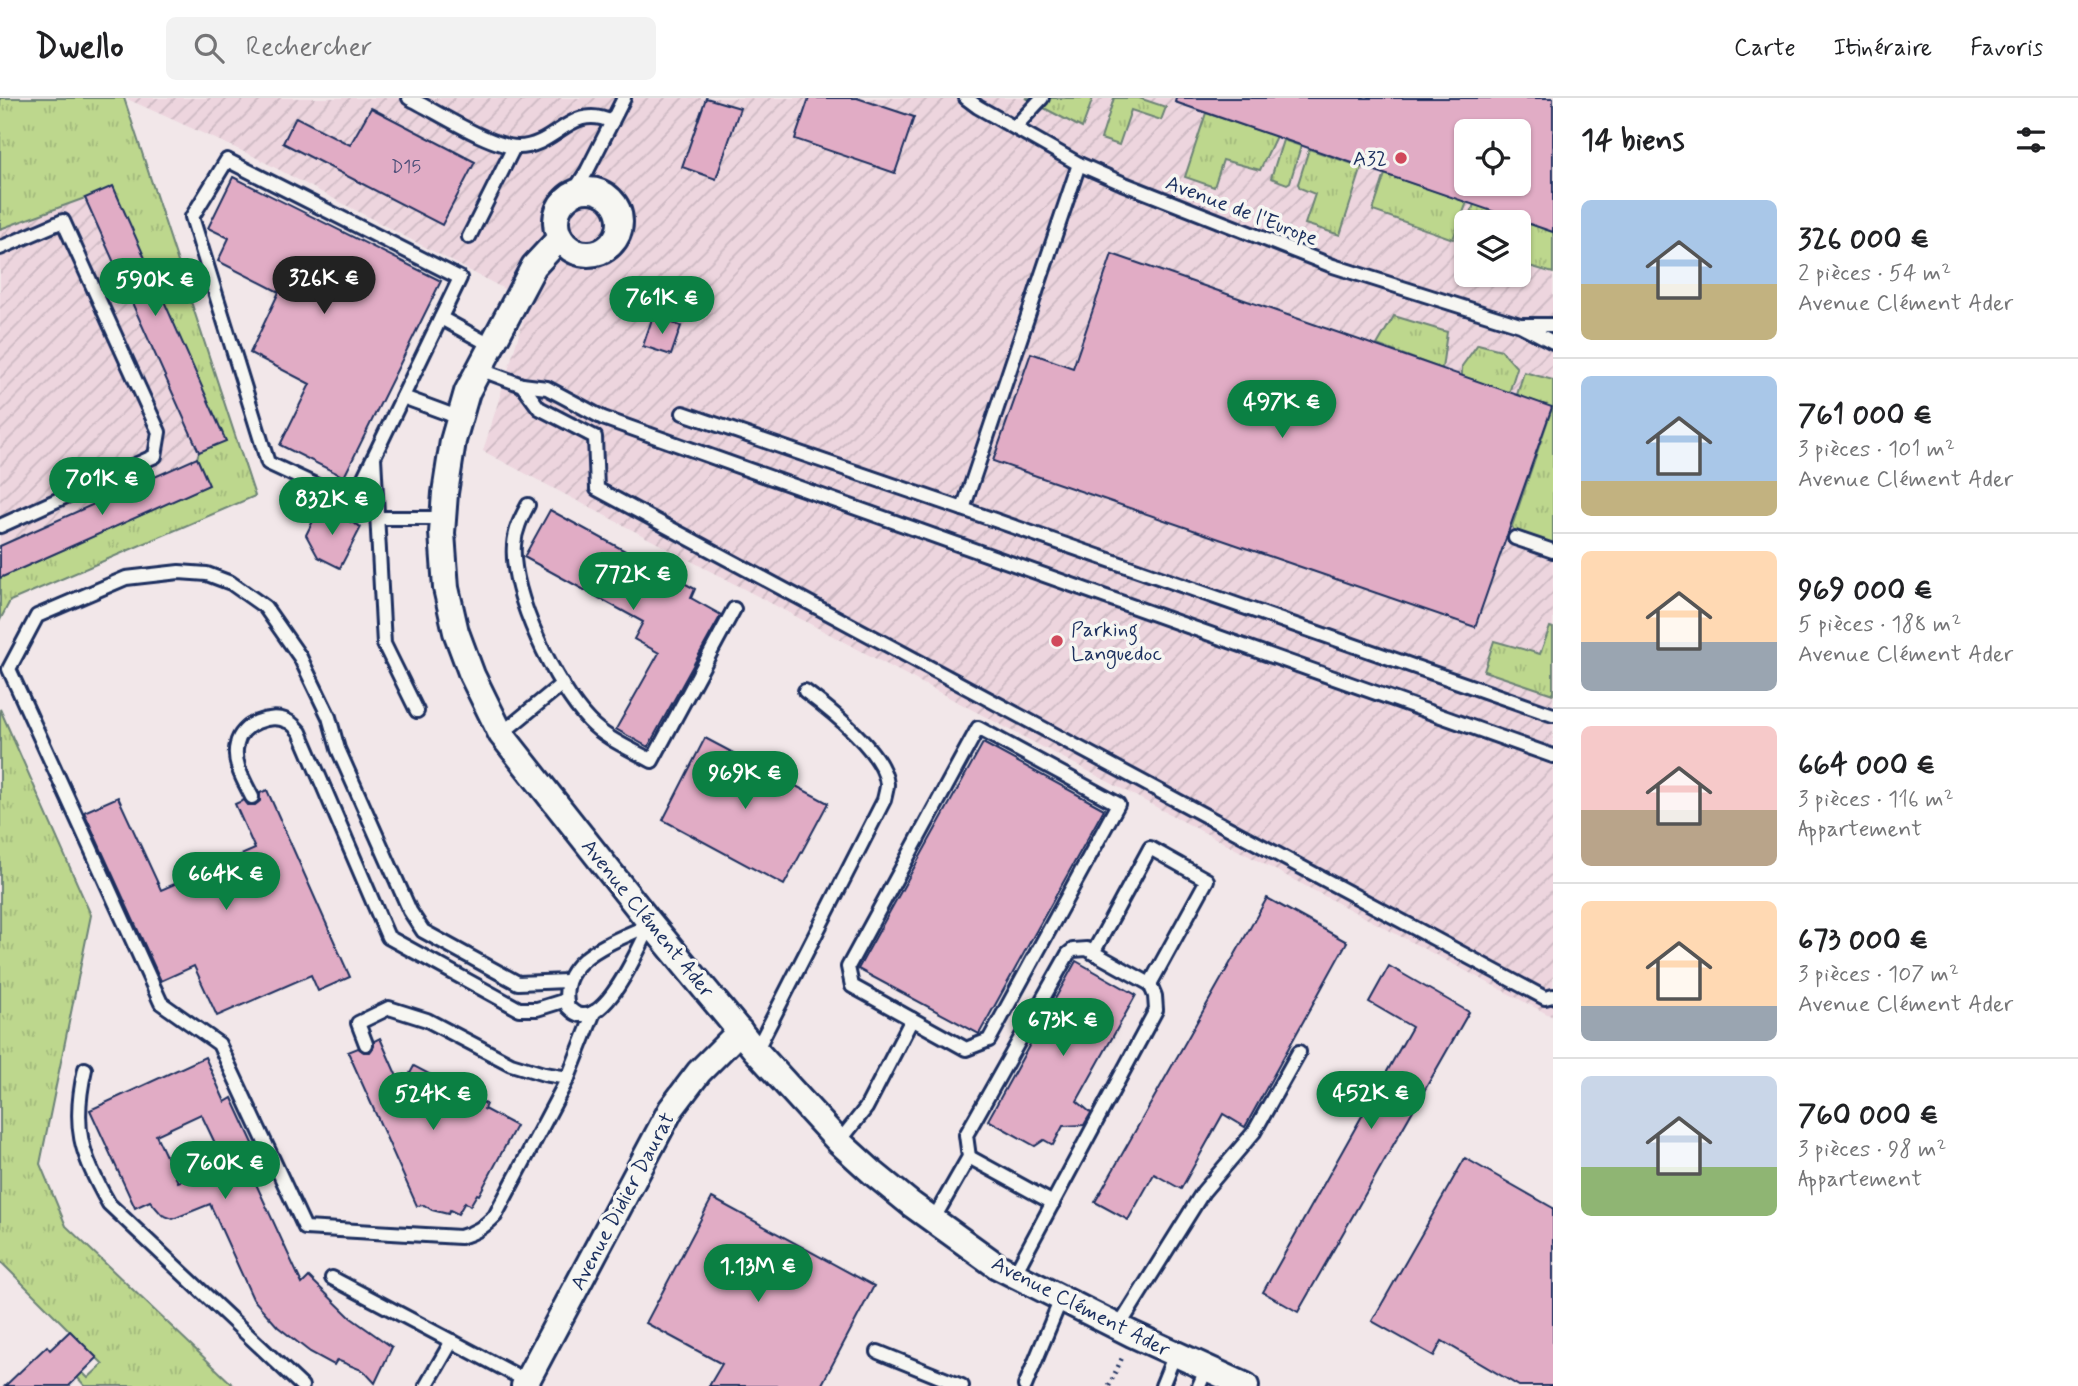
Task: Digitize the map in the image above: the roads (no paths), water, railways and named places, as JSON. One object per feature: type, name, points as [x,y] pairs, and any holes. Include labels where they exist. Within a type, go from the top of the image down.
[{"type":"street","points":[[593,191],[612,201],[617,210],[619,231],[607,249],[597,253],[576,252],[560,238],[556,229],[559,209],[572,194],[593,191]]},
{"type":"street","name":"Avenue Clément Ader","points":[[560,238],[534,266],[467,392],[453,441],[443,518],[446,588],[456,632],[472,675],[501,734],[651,924],[756,1051],[839,1142],[933,1220],[1014,1275],[1175,1354],[1203,1377],[1246,1386]]},
{"type":"street","name":"Avenue Didier Daurat","points":[[526,1383],[671,1109],[699,1072],[740,1031]]},
{"type":"lane","points":[[410,98],[493,141],[514,147],[536,145],[577,119],[599,116],[612,122]]},
{"type":"lane","points":[[572,194],[587,171],[624,98]]},
{"type":"lane","name":"Avenue de l'Europe","points":[[966,98],[1079,164],[1122,183],[1333,266],[1520,325]]},
{"type":"lane","points":[[1014,127],[1042,98]]},
{"type":"lane","points":[[468,237],[514,147]]},
{"type":"lane","points":[[227,160],[460,278],[441,318],[352,502],[268,463],[192,218],[227,160]]},
{"type":"lane","points":[[963,509],[1079,164]]},
{"type":"lane","points":[[0,248],[63,221],[159,432],[155,456],[0,526]]},
{"type":"lane","points":[[441,318],[492,346]]},
{"type":"lane","points":[[1520,325],[1553,325]]},
{"type":"lane","points":[[1520,325],[1553,342]]},
{"type":"lane","points":[[479,369],[522,385],[547,388],[603,418],[1553,756]]},
{"type":"lane","points":[[522,385],[539,408],[595,437]]},
{"type":"lane","points":[[403,397],[460,418]]},
{"type":"lane","points":[[683,413],[1553,715]]},
{"type":"lane","points":[[603,418],[595,437],[597,489],[1545,998],[1553,996]]},
{"type":"lane","points":[[374,456],[384,644],[417,711]]},
{"type":"lane","points":[[528,505],[519,522],[513,547],[518,584],[530,620],[562,684],[590,722],[614,740],[652,761],[734,609]]},
{"type":"lane","points":[[378,517],[443,518]]},
{"type":"lane","points":[[1515,538],[1553,551]]},
{"type":"lane","points":[[567,981],[519,983],[423,931],[404,899],[338,749],[329,717],[300,657],[265,607],[231,583],[207,574],[179,572],[126,578],[37,617],[9,669],[161,1003],[219,1044],[305,1228],[460,1237],[474,1233],[495,1216],[568,1078],[594,1012]]},
{"type":"lane","points":[[501,734],[562,684]]},
{"type":"lane","points":[[756,1051],[884,800],[887,784],[882,770],[859,739],[844,722],[805,691]]},
{"type":"lane","points":[[252,797],[236,755],[239,737],[250,727],[270,718],[291,722],[300,732],[388,937],[519,1009],[537,1009],[566,1000]]},
{"type":"lane","points":[[978,728],[1118,804],[989,1040],[966,1049],[912,1019],[852,986],[848,967],[978,728]]},
{"type":"lane","points":[[1093,953],[1150,848],[1208,880],[1150,984]]},
{"type":"lane","points":[[651,924],[608,1001],[585,1016],[578,1015],[568,1007],[567,981],[580,961],[651,924]]},
{"type":"lane","points":[[933,1220],[969,1157],[966,1135],[1063,960],[1073,950],[1087,949],[1150,984],[1155,996],[1156,1010],[1014,1275]]},
{"type":"lane","points":[[366,1044],[358,1023],[389,1008],[427,1020],[511,1064],[568,1078]]},
{"type":"lane","points":[[839,1142],[866,1108],[912,1019]]},
{"type":"lane","points":[[1118,1328],[1203,1192],[1254,1132],[1299,1052]]},
{"type":"lane","points":[[85,1069],[78,1099],[79,1134],[92,1174],[108,1203],[302,1386]]},
{"type":"lane","points":[[969,1157],[1053,1203]]},
{"type":"lane","points":[[332,1278],[526,1383]]},
{"type":"lane","points":[[1025,1386],[1061,1299]]},
{"type":"lane","points":[[426,1386],[452,1341]]},
{"type":"lane","points":[[877,1353],[962,1386]]},
{"type":"lane","points":[[1162,1386],[1175,1354]]},
{"type":"place","name":"A32","points":[[1401,158]]},
{"type":"place","name":"Parking Languedoc","points":[[1057,641]]}]
